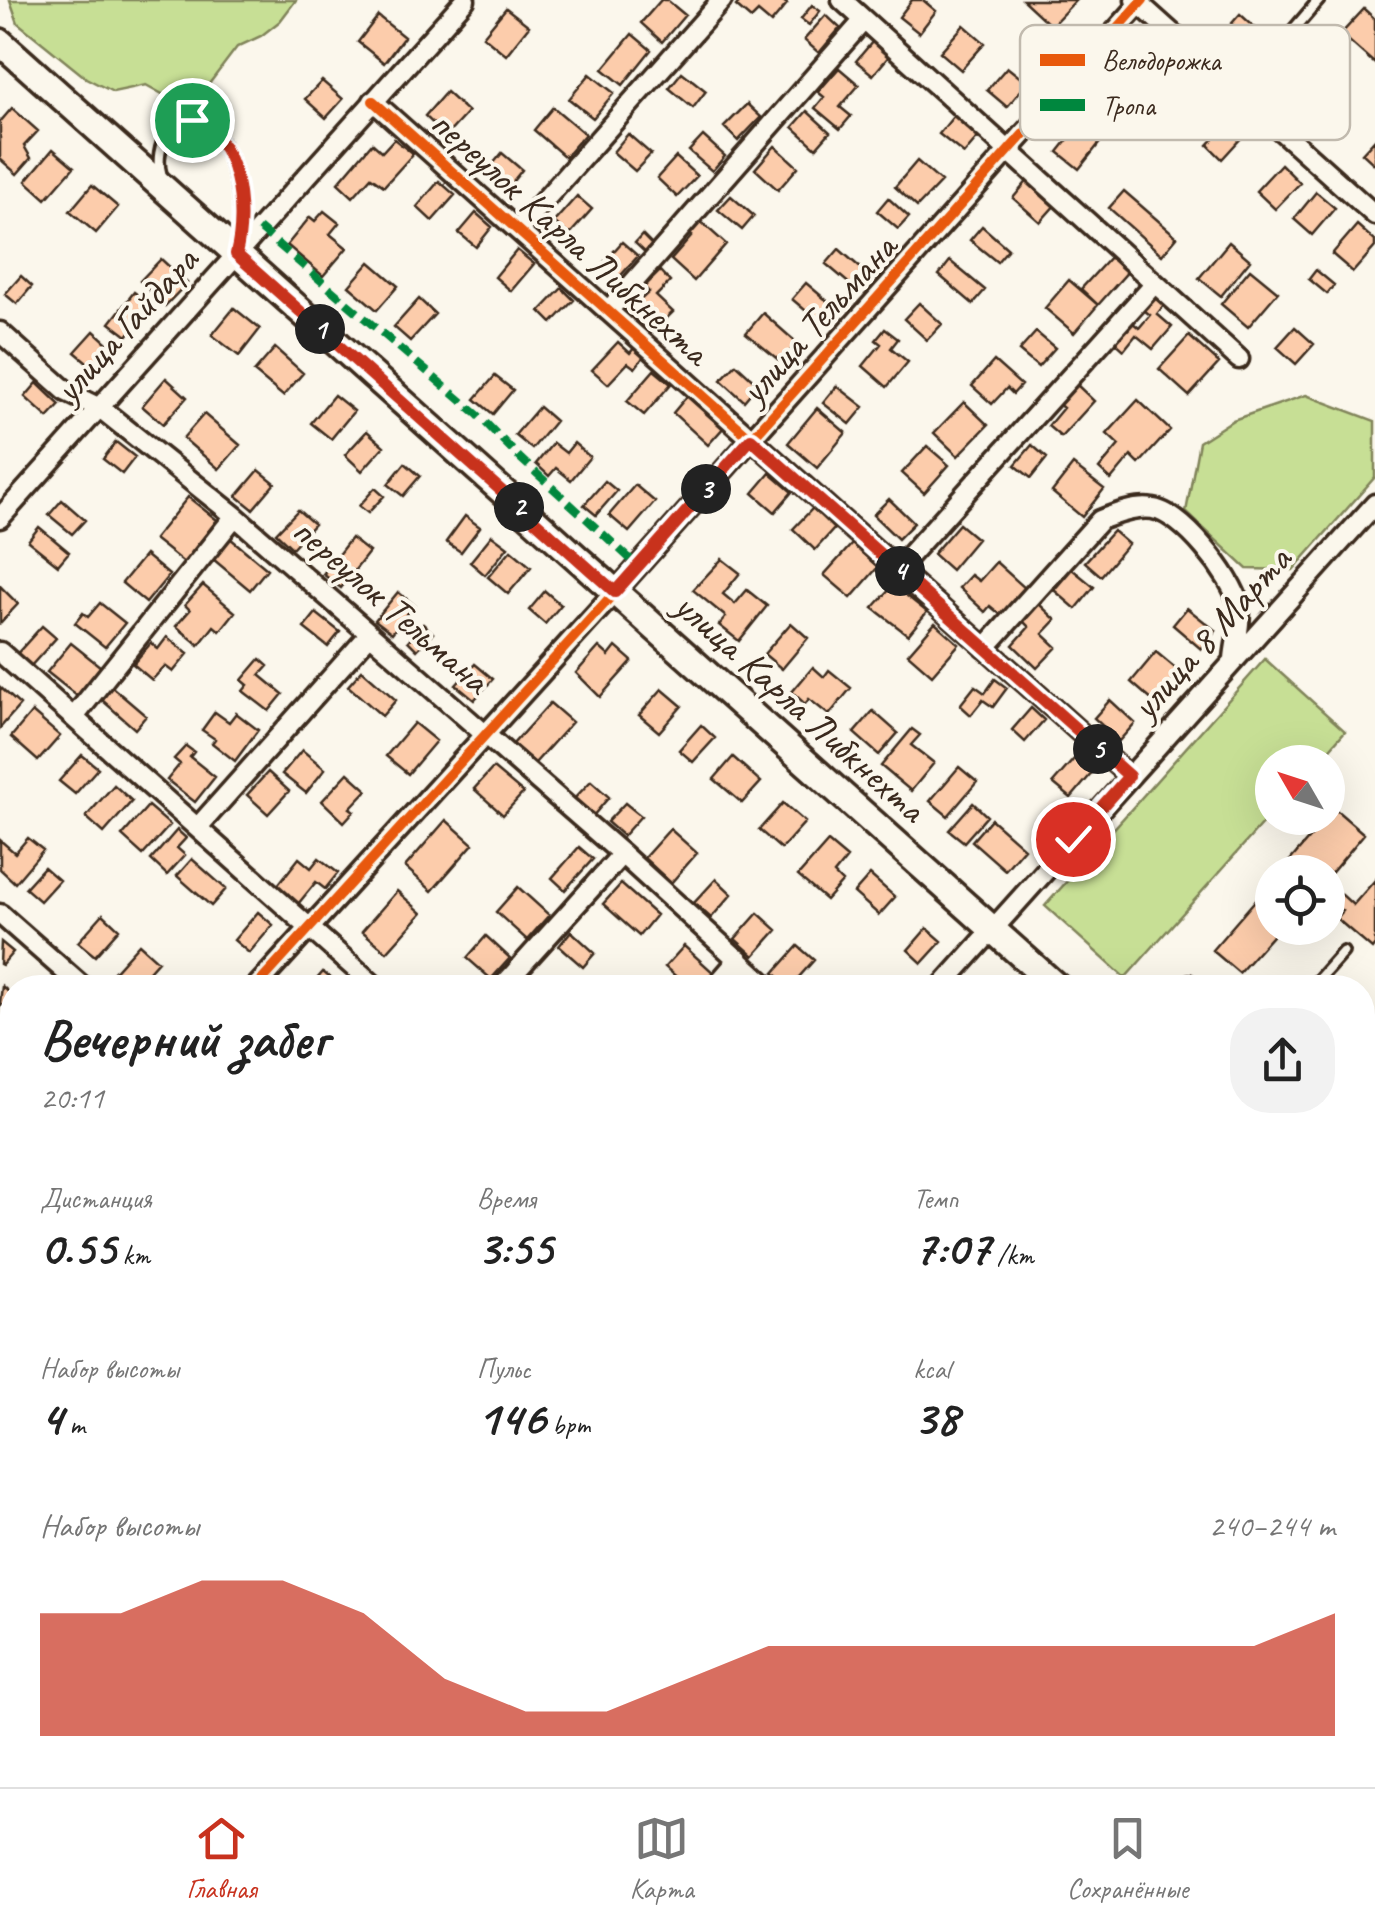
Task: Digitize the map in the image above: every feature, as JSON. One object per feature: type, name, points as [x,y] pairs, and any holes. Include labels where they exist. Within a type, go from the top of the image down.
[{"type":"main road","name":"улица Карла Либкнехта","points":[[0,42],[1043,975]]},
{"type":"street","name":"улица Гайдара","points":[[0,518],[465,0]]},
{"type":"street","points":[[518,230],[722,0]]},
{"type":"street","points":[[842,0],[1239,359]]},
{"type":"street","points":[[1139,1],[1165,25]]},
{"type":"street","name":"улица Тельмана","points":[[1118,25],[1139,1]]},
{"type":"street","points":[[608,311],[864,20]]},
{"type":"street","name":"переулок Карла Либкнехта","points":[[373,101],[1129,776]]},
{"type":"street","name":"улица Тельмана","points":[[267,975],[615,592],[1020,136]]},
{"type":"street","points":[[1291,140],[1375,215]]},
{"type":"street","points":[[897,569],[1154,284]]},
{"type":"street","name":"переулок Тельмана","points":[[0,332],[67,392],[100,408],[235,516],[756,975]]},
{"type":"street","name":"улица 8 Марта","points":[[951,975],[1375,504]]},
{"type":"street","points":[[985,648],[1100,520],[1121,512],[1154,508],[1183,525],[1222,572],[1239,606],[1234,660]]},
{"type":"street","points":[[74,717],[235,516]]},
{"type":"street","points":[[198,827],[370,634]]},
{"type":"street","points":[[0,652],[363,975]]},
{"type":"street","points":[[514,975],[622,854]]},
{"type":"street","points":[[0,914],[69,975]]},
{"type":"street","points":[[725,975],[739,959]]},
{"type":"lane","points":[[1298,25],[1319,0]]},
{"type":"lane","points":[[174,198],[160,173],[158,152],[171,128],[192,120],[206,125],[228,153],[238,188],[241,234],[236,254]]},
{"type":"lane","points":[[1322,975],[1342,952]]},
{"type":"green space","points":[[10,0],[296,0],[280,21],[261,36],[237,47],[209,84],[175,101],[146,85],[113,92],[86,78],[18,23]]},
{"type":"green space","points":[[1306,395],[1375,421],[1375,477],[1293,570],[1247,569],[1186,512],[1199,442],[1233,420]]},
{"type":"green space","points":[[1265,659],[1345,731],[1333,745],[1255,745],[1255,832],[1128,975],[1122,975],[1045,906]]},
{"type":"building","points":[[661,0],[667,0],[685,15],[662,42],[641,23]]},
{"type":"building","points":[[741,0],[782,0],[787,4],[771,23],[758,12],[751,19],[736,6]]},
{"type":"building","points":[[912,0],[923,0],[936,11],[919,33],[899,17]]},
{"type":"building","points":[[1023,0],[1076,0],[1050,25]]},
{"type":"building","points":[[812,5],[820,11],[809,25],[801,19]]},
{"type":"building","points":[[506,8],[529,26],[506,55],[483,36]]},
{"type":"building","points":[[1364,9],[1375,19],[1375,64],[1350,42],[1349,25]]},
{"type":"building","points":[[1240,14],[1252,25],[1230,25]]},
{"type":"building","points":[[826,15],[840,28],[819,53],[804,40]]},
{"type":"building","points":[[378,16],[404,37],[384,63],[358,42]]},
{"type":"building","points":[[964,25],[985,43],[961,70],[940,52]]},
{"type":"building","points":[[632,34],[651,50],[623,85],[603,69]]},
{"type":"building","points":[[873,41],[890,55],[873,75],[856,61]]},
{"type":"building","points":[[1007,67],[1020,77],[1020,91],[1007,107],[987,90]]},
{"type":"building","points":[[839,68],[859,85],[840,107],[851,116],[840,129],[815,108],[824,97],[818,92]]},
{"type":"building","points":[[682,72],[706,91],[693,108],[669,88]]},
{"type":"building","points":[[590,74],[614,93],[593,118],[569,99]]},
{"type":"building","points":[[322,81],[343,99],[326,118],[305,99]]},
{"type":"building","points":[[446,92],[468,112],[446,136],[425,116]]},
{"type":"building","points":[[747,104],[761,117],[738,141],[724,127]]},
{"type":"building","points":[[553,107],[585,134],[565,157],[534,130]]},
{"type":"building","points":[[12,108],[38,131],[24,146],[31,158],[17,174],[0,159],[0,122]]},
{"type":"building","points":[[807,111],[830,132],[816,148],[793,127]]},
{"type":"building","points":[[956,113],[981,134],[964,154],[939,134]]},
{"type":"building","points":[[628,134],[651,154],[635,171],[613,152]]},
{"type":"building","points":[[703,136],[725,156],[712,171],[689,151]]},
{"type":"building","points":[[394,139],[413,154],[384,186],[371,177],[353,197],[338,183],[372,143],[382,152]]},
{"type":"building","points":[[1375,139],[1375,165],[1362,153]]},
{"type":"building","points":[[1068,140],[1102,140],[1079,169],[1058,152]]},
{"type":"building","points":[[1213,140],[1239,140],[1222,159],[1208,145]]},
{"type":"building","points":[[775,146],[798,167],[778,190],[755,169]]},
{"type":"building","points":[[53,149],[74,167],[46,199],[26,181]]},
{"type":"building","points":[[502,153],[522,170],[509,186],[488,170]]},
{"type":"building","points":[[676,157],[697,176],[677,197],[657,178]]},
{"type":"building","points":[[917,161],[941,182],[917,207],[895,187]]},
{"type":"building","points":[[1281,164],[1300,183],[1275,209],[1256,191]]},
{"type":"building","points":[[1029,179],[1056,204],[1040,222],[1013,198]]},
{"type":"building","points":[[439,181],[455,195],[432,221],[417,207]]},
{"type":"building","points":[[92,185],[118,207],[96,233],[70,211]]},
{"type":"building","points":[[1124,191],[1177,237],[1162,255],[1109,208]]},
{"type":"building","points":[[1316,192],[1335,208],[1312,235],[1294,219]]},
{"type":"building","points":[[577,196],[592,209],[569,235],[554,222]]},
{"type":"building","points":[[731,196],[754,216],[742,230],[718,210]]},
{"type":"building","points":[[888,198],[909,217],[898,229],[877,211]]},
{"type":"building","points":[[324,211],[339,223],[330,234],[347,248],[323,276],[287,245],[310,217],[315,221]]},
{"type":"building","points":[[476,213],[492,227],[476,247],[459,233]]},
{"type":"building","points":[[698,219],[726,244],[694,281],[671,260],[692,236],[687,232]]},
{"type":"building","points":[[1357,225],[1375,241],[1375,247],[1353,272],[1332,254]]},
{"type":"building","points":[[982,226],[1008,249],[997,262],[970,240]]},
{"type":"building","points":[[642,235],[657,250],[650,257],[635,243]]},
{"type":"building","points":[[622,242],[638,256],[614,283],[598,269]]},
{"type":"building","points":[[1229,242],[1250,260],[1221,296],[1199,278]]},
{"type":"building","points":[[839,249],[864,271],[852,286],[826,264]]},
{"type":"building","points":[[517,250],[534,264],[511,291],[495,277]]},
{"type":"building","points":[[1113,254],[1130,269],[1098,305],[1081,289]]},
{"type":"building","points":[[161,259],[187,283],[165,306],[140,281]]},
{"type":"building","points":[[950,261],[985,290],[973,304],[939,275]]},
{"type":"building","points":[[370,262],[398,286],[377,310],[349,286]]},
{"type":"building","points":[[1250,269],[1278,292],[1248,327],[1221,304]]},
{"type":"building","points":[[1316,270],[1334,285],[1327,294],[1309,279]]},
{"type":"building","points":[[660,271],[670,282],[656,296],[673,312],[658,327],[635,305],[649,292],[644,287]]},
{"type":"building","points":[[21,276],[32,286],[17,304],[5,294]]},
{"type":"building","points":[[1069,280],[1098,305],[1074,333],[1045,308]]},
{"type":"building","points":[[806,283],[832,305],[818,321],[792,299]]},
{"type":"building","points":[[562,288],[574,300],[552,323],[540,311]]},
{"type":"building","points":[[134,292],[151,305],[127,336],[110,323]]},
{"type":"building","points":[[1156,296],[1166,303],[1157,314],[1172,327],[1153,349],[1136,335],[1124,350],[1115,342],[1132,322],[1139,328],[1150,315],[1144,310]]},
{"type":"building","points":[[419,299],[435,314],[410,341],[394,327]]},
{"type":"building","points":[[919,303],[942,324],[927,340],[904,319]]},
{"type":"building","points":[[234,308],[260,329],[239,356],[212,335]]},
{"type":"building","points":[[763,313],[797,343],[781,362],[746,333]]},
{"type":"building","points":[[1295,327],[1314,344],[1296,364],[1277,347]]},
{"type":"building","points":[[885,329],[898,339],[891,348],[908,362],[887,387],[863,366],[881,344],[876,340]]},
{"type":"building","points":[[94,331],[117,352],[99,372],[75,352]]},
{"type":"building","points":[[1036,332],[1055,348],[1038,367],[1019,351]]},
{"type":"building","points":[[1189,336],[1219,363],[1189,396],[1159,369]]},
{"type":"building","points":[[618,342],[630,353],[635,347],[645,355],[635,368],[628,363],[608,384],[592,370]]},
{"type":"building","points":[[275,348],[303,373],[283,396],[254,372]]},
{"type":"building","points":[[994,361],[1021,385],[1013,394],[1007,388],[992,404],[972,386]]},
{"type":"building","points":[[736,364],[758,384],[744,401],[721,380]]},
{"type":"building","points":[[654,370],[671,384],[644,415],[627,401]]},
{"type":"building","points":[[495,376],[513,390],[493,414],[475,399]]},
{"type":"building","points":[[166,378],[187,397],[163,424],[142,406]]},
{"type":"building","points":[[37,383],[60,405],[48,418],[25,397]]},
{"type":"building","points":[[1075,383],[1094,401],[1061,437],[1048,426],[1063,408],[1057,403]]},
{"type":"building","points":[[837,386],[864,407],[850,424],[823,403]]},
{"type":"building","points":[[334,395],[354,411],[331,439],[311,423]]},
{"type":"building","points":[[688,395],[724,427],[708,445],[673,413]]},
{"type":"building","points":[[1138,400],[1170,430],[1139,464],[1131,456],[1111,480],[1099,469],[1119,445],[1107,434]]},
{"type":"building","points":[[964,402],[988,425],[958,456],[934,433]]},
{"type":"building","points":[[539,407],[555,421],[532,449],[515,435]]},
{"type":"building","points":[[817,408],[846,433],[817,468],[788,443]]},
{"type":"building","points":[[204,414],[240,445],[219,469],[183,438]]},
{"type":"building","points":[[367,431],[384,446],[362,471],[345,455]]},
{"type":"building","points":[[116,442],[135,457],[122,474],[103,459]]},
{"type":"building","points":[[553,443],[566,453],[574,443],[590,457],[571,480],[556,468],[549,476],[536,464]]},
{"type":"building","points":[[1032,445],[1047,458],[1031,478],[1015,465]]},
{"type":"building","points":[[927,446],[949,465],[924,493],[902,473]]},
{"type":"building","points":[[405,463],[420,476],[403,496],[388,484]]},
{"type":"building","points":[[1073,465],[1104,489],[1082,517],[1052,492]]},
{"type":"building","points":[[259,470],[275,483],[253,509],[237,496]]},
{"type":"building","points":[[770,473],[792,492],[775,512],[753,493]]},
{"type":"building","points":[[605,481],[617,491],[596,515],[584,505]]},
{"type":"building","points":[[635,485],[655,502],[629,532],[609,515]]},
{"type":"building","points":[[375,488],[384,496],[368,513],[359,506]]},
{"type":"building","points":[[188,497],[217,520],[184,563],[154,539]]},
{"type":"building","points":[[889,499],[914,523],[898,539],[873,515]]},
{"type":"building","points":[[62,500],[85,520],[72,534],[49,515]]},
{"type":"building","points":[[813,508],[834,529],[815,550],[793,529]]},
{"type":"building","points":[[298,510],[314,524],[292,548],[276,533]]},
{"type":"building","points":[[465,516],[480,527],[461,552],[446,542]]},
{"type":"building","points":[[959,524],[977,539],[951,570],[933,554]]},
{"type":"building","points":[[39,527],[69,552],[58,565],[28,541]]},
{"type":"building","points":[[1113,531],[1128,544],[1101,576],[1085,562]]},
{"type":"building","points":[[492,535],[508,547],[485,575],[470,562]]},
{"type":"building","points":[[230,538],[267,569],[250,590],[213,559]]},
{"type":"building","points":[[351,538],[369,552],[341,588],[323,574]]},
{"type":"building","points":[[852,544],[878,567],[851,598],[824,575]]},
{"type":"building","points":[[511,550],[531,567],[508,594],[488,577]]},
{"type":"building","points":[[145,555],[169,575],[146,603],[122,583]]},
{"type":"building","points":[[722,559],[740,573],[723,594],[735,604],[747,590],[767,606],[739,641],[719,625],[726,617],[693,590]]},
{"type":"building","points":[[996,562],[1025,588],[1001,615],[990,606],[985,612],[959,588],[971,575],[979,581]]},
{"type":"building","points":[[1072,569],[1094,587],[1076,609],[1054,590]]},
{"type":"building","points":[[901,577],[913,587],[907,596],[927,612],[908,635],[873,608]]},
{"type":"building","points":[[203,585],[235,612],[220,631],[214,626],[199,645],[176,626],[190,610],[185,605]]},
{"type":"building","points":[[0,586],[18,604],[0,623]]},
{"type":"building","points":[[545,591],[561,605],[545,624],[529,610]]},
{"type":"building","points":[[398,592],[414,605],[392,633],[375,620]]},
{"type":"building","points":[[100,603],[125,623],[105,647],[75,623],[83,613],[88,617]]},
{"type":"building","points":[[1039,604],[1056,620],[1043,634],[1057,647],[1037,668],[1013,645],[1029,627],[1023,621]]},
{"type":"building","points":[[1187,608],[1216,631],[1201,649],[1173,625]]},
{"type":"building","points":[[316,613],[340,632],[328,647],[304,628]]},
{"type":"building","points":[[791,623],[808,638],[782,669],[764,654]]},
{"type":"building","points":[[935,623],[959,644],[932,675],[908,654]]},
{"type":"building","points":[[423,624],[433,633],[417,650],[408,641]]},
{"type":"building","points":[[42,626],[56,638],[29,668],[15,656]]},
{"type":"building","points":[[167,637],[188,654],[173,672],[165,666],[152,680],[133,664],[151,643],[158,649]]},
{"type":"building","points":[[71,643],[101,667],[77,696],[47,672]]},
{"type":"building","points":[[599,647],[609,656],[616,647],[632,661],[600,697],[576,673]]},
{"type":"building","points":[[1156,652],[1180,672],[1169,685],[1177,693],[1162,709],[1131,682]]},
{"type":"building","points":[[260,659],[268,666],[260,675],[283,694],[269,711],[243,691],[248,685],[242,680]]},
{"type":"building","points":[[475,664],[493,679],[474,700],[456,685]]},
{"type":"building","points":[[813,667],[824,677],[829,670],[851,688],[829,715],[809,699],[805,704],[792,692]]},
{"type":"building","points":[[362,670],[396,700],[382,716],[348,686]]},
{"type":"building","points":[[995,679],[1007,688],[993,707],[983,700],[971,715],[960,705],[975,686],[985,693]]},
{"type":"building","points":[[0,687],[20,705],[0,728]]},
{"type":"building","points":[[112,687],[146,716],[135,729],[102,700]]},
{"type":"building","points":[[662,689],[682,706],[659,732],[639,715]]},
{"type":"building","points":[[1110,700],[1135,723],[1119,741],[1094,718]]},
{"type":"building","points":[[550,703],[572,722],[535,763],[513,744]]},
{"type":"building","points":[[1031,708],[1044,720],[1025,742],[1012,730]]},
{"type":"building","points":[[873,711],[898,733],[879,755],[854,733]]},
{"type":"building","points":[[32,712],[60,736],[38,761],[11,737]]},
{"type":"building","points":[[215,712],[229,722],[236,713],[258,730],[235,761],[202,730]]},
{"type":"building","points":[[414,723],[436,741],[408,774],[386,756]]},
{"type":"building","points":[[701,725],[715,738],[693,762],[679,750]]},
{"type":"building","points":[[912,729],[920,735],[911,745],[934,763],[911,791],[881,766]]},
{"type":"building","points":[[186,746],[194,752],[190,757],[215,777],[195,802],[167,780],[180,764],[174,759]]},
{"type":"building","points":[[302,750],[325,769],[306,793],[282,774]]},
{"type":"building","points":[[1081,751],[1098,766],[1071,798],[1053,783]]},
{"type":"building","points":[[82,755],[98,768],[75,794],[59,781]]},
{"type":"building","points":[[733,757],[761,782],[742,803],[714,779]]},
{"type":"building","points":[[959,767],[977,782],[948,816],[930,801]]},
{"type":"building","points":[[493,768],[523,793],[503,815],[474,789]]},
{"type":"building","points":[[268,772],[289,791],[268,814],[247,795]]},
{"type":"building","points":[[348,773],[367,790],[350,808],[354,811],[344,822],[322,801]]},
{"type":"building","points":[[591,781],[609,797],[592,817],[573,800]]},
{"type":"building","points":[[114,785],[132,801],[104,833],[86,817]]},
{"type":"building","points":[[625,803],[641,816],[623,836],[607,822]]},
{"type":"building","points":[[783,803],[805,822],[781,849],[759,830]]},
{"type":"building","points":[[973,803],[987,816],[964,842],[949,830]]},
{"type":"building","points":[[148,806],[170,825],[143,855],[122,836]]},
{"type":"building","points":[[1345,818],[1364,834],[1345,857],[1295,855],[1312,835],[1345,835]]},
{"type":"building","points":[[991,819],[1024,848],[1005,870],[972,841]]},
{"type":"building","points":[[446,820],[473,844],[432,891],[405,867]]},
{"type":"building","points":[[670,829],[697,853],[671,883],[644,858]]},
{"type":"building","points":[[177,830],[186,838],[177,848],[185,855],[167,875],[151,860]]},
{"type":"building","points":[[28,838],[43,850],[15,883],[0,869],[0,840],[15,853]]},
{"type":"building","points":[[828,842],[847,858],[834,874],[842,882],[826,900],[798,876]]},
{"type":"building","points":[[579,847],[593,859],[565,890],[552,878]]},
{"type":"building","points":[[299,858],[311,868],[319,858],[338,873],[325,889],[316,882],[298,904],[277,886]]},
{"type":"building","points":[[192,859],[226,889],[211,906],[177,876]]},
{"type":"building","points":[[44,867],[59,880],[40,901],[25,888]]},
{"type":"building","points":[[870,875],[895,897],[879,915],[854,893]]},
{"type":"building","points":[[716,879],[732,894],[711,918],[694,903]]},
{"type":"building","points":[[1375,880],[1372,949],[1345,926],[1345,898],[1353,905]]},
{"type":"building","points":[[621,884],[656,915],[639,936],[603,904]]},
{"type":"building","points":[[518,887],[549,915],[527,940],[496,912]]},
{"type":"building","points":[[397,891],[422,913],[387,952],[362,931]]},
{"type":"building","points":[[1255,901],[1255,945],[1264,945],[1239,973],[1212,950]]},
{"type":"building","points":[[258,912],[273,925],[249,953],[234,940]]},
{"type":"building","points":[[758,913],[777,930],[754,956],[735,939]]},
{"type":"building","points":[[103,914],[119,929],[95,956],[78,942]]},
{"type":"building","points":[[927,928],[942,941],[922,963],[908,950]]},
{"type":"building","points":[[571,931],[595,953],[583,967],[559,946]]},
{"type":"building","points":[[486,936],[510,958],[495,975],[486,975],[467,958]]},
{"type":"building","points":[[1,942],[13,952],[2,965],[0,964]]},
{"type":"building","points":[[139,944],[158,961],[146,975],[112,974]]},
{"type":"building","points":[[684,946],[715,974],[674,975],[665,967]]},
{"type":"building","points":[[798,946],[814,960],[801,975],[774,973]]},
{"type":"marked path","points":[[259,228],[478,415],[638,566]]},
{"type":"cycle path","points":[[1121,25],[1143,0]]},
{"type":"cycle path","points":[[373,101],[1129,776]]},
{"type":"cycle path","points":[[267,975],[1020,138]]},
{"type":"route","points":[[192,120],[206,125],[228,153],[238,188],[241,234],[236,254],[615,592],[751,439],[1129,776],[1073,839]]}]
